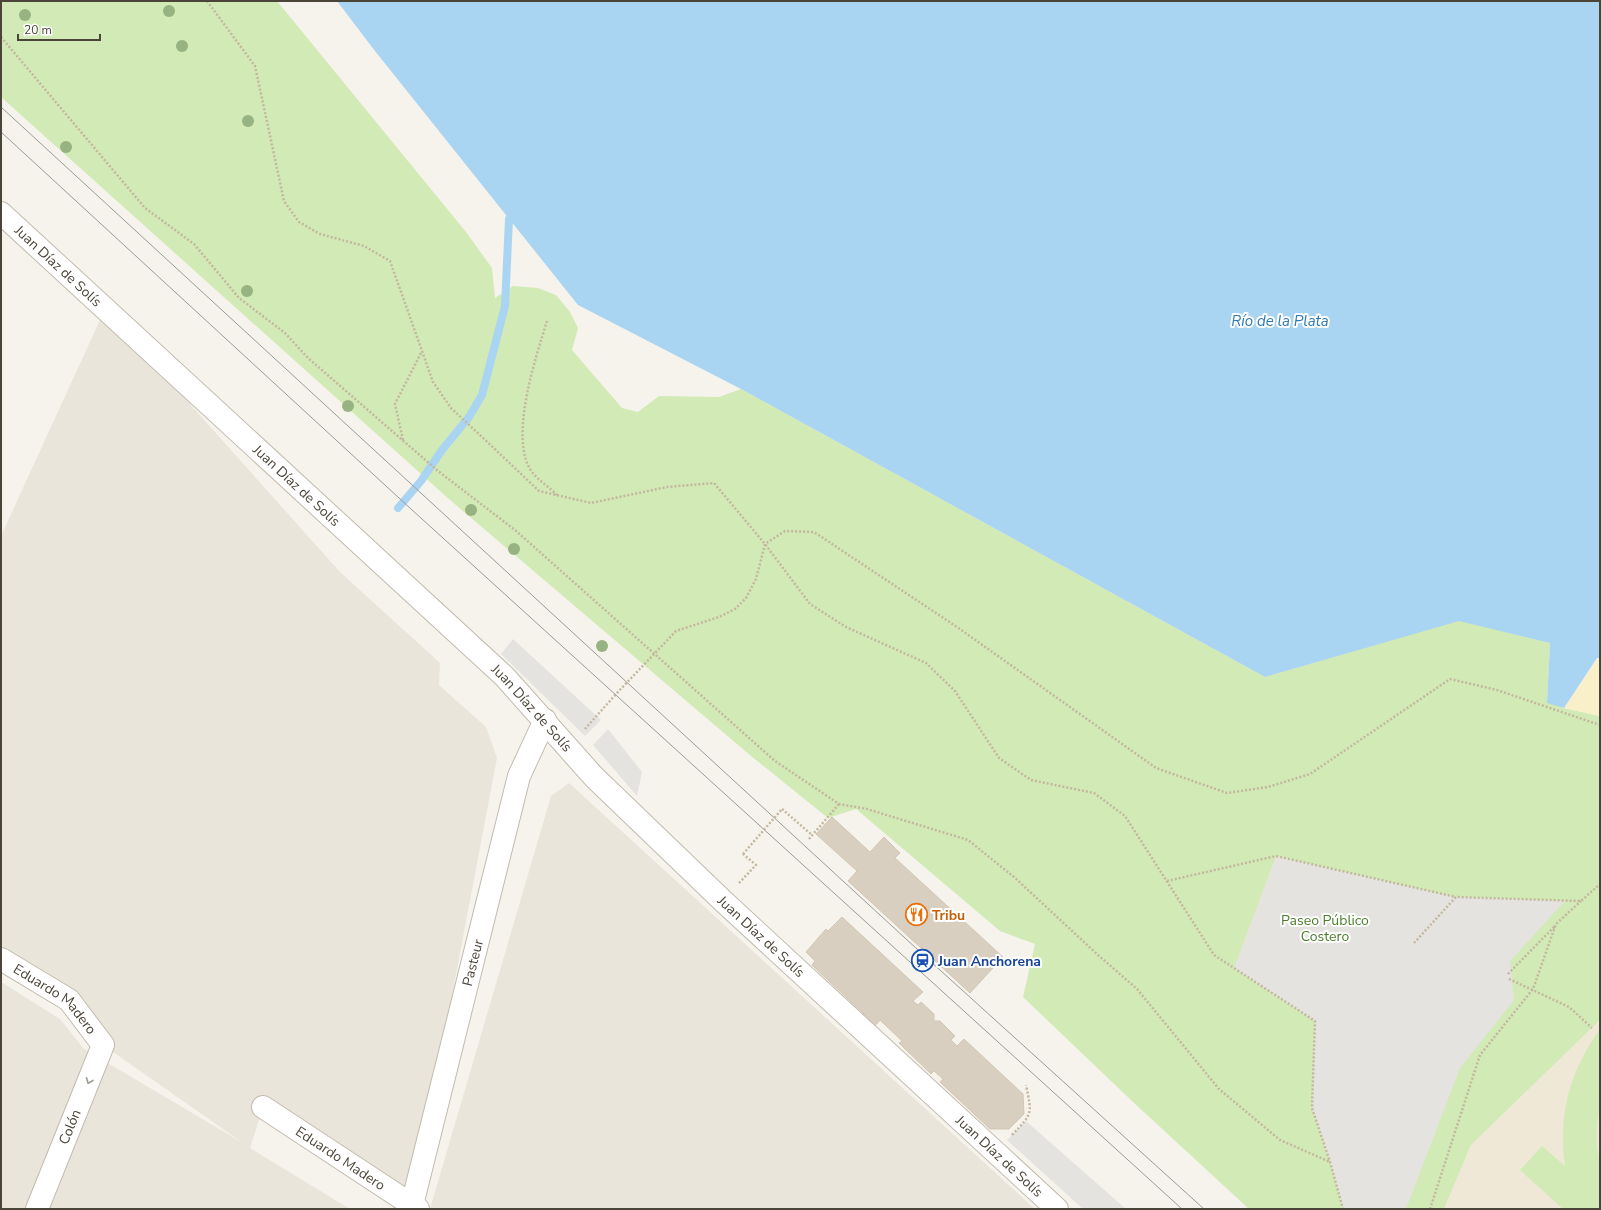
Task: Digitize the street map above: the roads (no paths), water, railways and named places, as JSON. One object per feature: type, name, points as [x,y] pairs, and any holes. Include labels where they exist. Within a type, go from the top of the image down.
[{"type":"street","name":"Juan Díaz de Solís","points":[[1,213],[505,676],[594,777],[723,901],[1058,1209]]},
{"type":"street","name":"Pasteur","points":[[414,1208],[519,776],[545,720]]},
{"type":"street","name":"Eduardo Madero","points":[[1,959],[69,1000],[103,1045]]},
{"type":"street","name":"Colón","points":[[37,1209],[103,1045]]},
{"type":"street","name":"Eduardo Madero","points":[[263,1107],[414,1208]]},
{"type":"water","name":"Río de la Plata","points":[[337,1],[1600,1],[1600,658],[1597,658],[1564,708],[1547,703],[1550,643],[1459,621],[1265,677],[741,389],[578,305],[375,51]]},
{"type":"waterway","points":[[398,508],[421,481],[442,450],[469,417],[482,395],[505,306],[509,219],[514,209]]},
{"type":"tram line","points":[[1,107],[930,961],[1204,1209]]},
{"type":"tram line","points":[[1,132],[411,509],[1182,1209]]},
{"type":"place","name":"Tribu","points":[[917,915]]},
{"type":"place","name":"Juan Anchorena","points":[[922,961]]},
{"type":"park label","name":"Paseo Público Costero","points":[[1325,928]]}]
